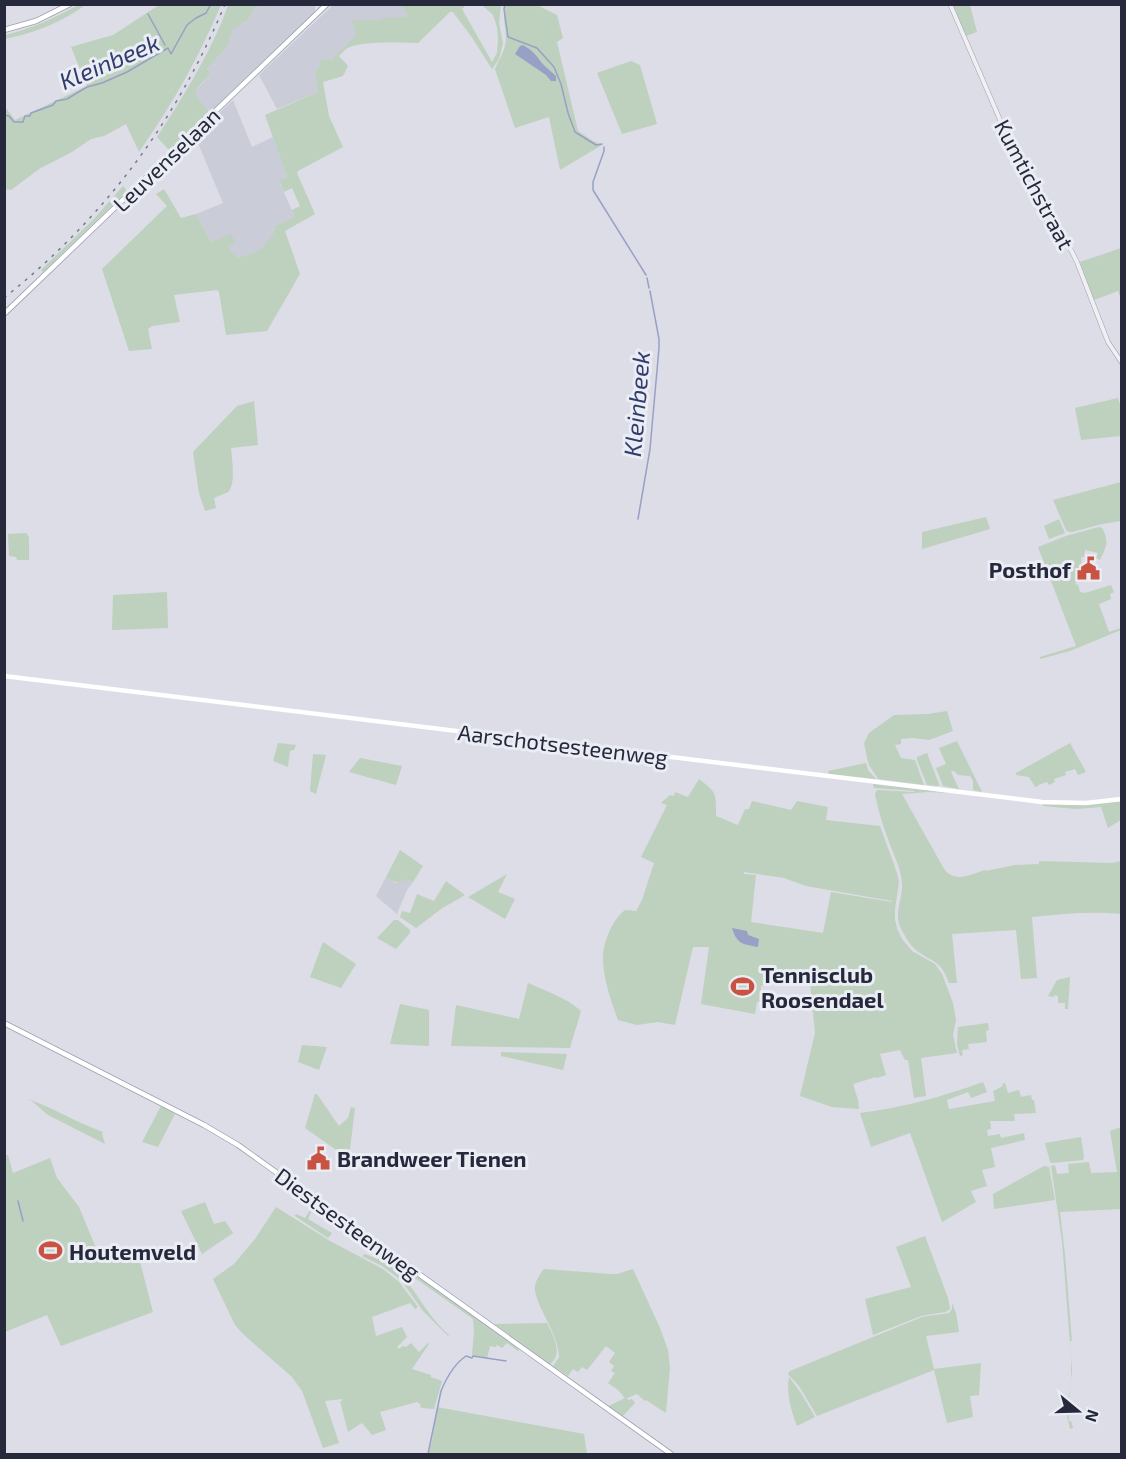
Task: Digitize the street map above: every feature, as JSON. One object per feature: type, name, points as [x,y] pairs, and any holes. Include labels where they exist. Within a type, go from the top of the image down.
[{"type":"main road","points":[[4,30],[36,21],[70,4]]},
{"type":"main road","name":"Leuvenselaan","points":[[4,314],[327,4]]},
{"type":"main road","name":"Aarschotsesteenweg","points":[[4,676],[1042,802],[1086,803],[1122,798]]},
{"type":"main road","name":"Diestsesteenweg","points":[[4,1023],[204,1125],[238,1145],[671,1455]]},
{"type":"street","name":"Kumtichstraat","points":[[950,4],[1004,129],[1072,253],[1108,342],[1122,363]]},
{"type":"shaded area","points":[[264,5],[315,5],[315,12],[210,113],[196,95],[196,91],[211,73],[207,69],[227,47],[233,30],[249,19],[255,8]]},
{"type":"shaded area","points":[[333,5],[401,5],[410,17],[352,20],[357,36],[331,60],[320,61],[315,72],[318,92],[277,109],[259,75]]},
{"type":"shaded area","points":[[233,100],[252,147],[273,137],[287,177],[279,181],[295,217],[274,226],[275,230],[265,247],[255,253],[238,257],[231,252],[229,246],[211,242],[196,214],[223,203],[195,136]]},
{"type":"shaded area","points":[[386,877],[396,883],[407,879],[413,882],[397,914],[376,896]]},
{"type":"green space","points":[[78,5],[85,5],[47,26],[5,39],[5,35],[43,23]]},
{"type":"green space","points":[[159,5],[221,5],[184,80],[163,117],[139,152],[126,124],[104,136],[91,139],[39,169],[11,190],[5,189],[5,107],[15,120],[87,86],[71,47],[113,35]]},
{"type":"green space","points":[[228,5],[264,5],[255,8],[249,19],[233,30],[227,47],[207,69],[211,73],[200,85],[196,95],[210,113],[170,151],[157,137],[206,56]]},
{"type":"green space","points":[[401,5],[466,5],[462,9],[492,62],[497,53],[497,27],[493,15],[482,5],[501,5],[499,23],[503,43],[499,59],[492,69],[453,12],[450,12],[418,43],[370,43],[352,46],[345,50],[339,56],[348,66],[343,76],[323,82],[329,116],[343,147],[297,173],[315,214],[285,231],[300,274],[267,331],[226,335],[217,290],[174,295],[180,322],[152,326],[148,329],[152,349],[129,351],[102,269],[167,206],[156,194],[164,189],[181,218],[196,214],[211,242],[231,234],[235,242],[229,246],[231,252],[238,257],[261,249],[275,230],[274,226],[295,217],[292,210],[300,206],[292,188],[284,192],[279,180],[287,177],[265,115],[318,92],[315,72],[320,65],[320,60],[331,60],[356,36],[352,20],[409,17]]},
{"type":"green space","points":[[505,5],[537,5],[557,15],[563,38],[557,42],[578,131],[602,145],[560,170],[549,117],[515,128],[495,69],[506,42]]},
{"type":"green space","points":[[953,5],[970,5],[977,32],[966,36]]},
{"type":"green space","points":[[631,61],[640,65],[657,124],[622,134],[597,73]]},
{"type":"green space","points":[[123,186],[127,191],[43,272],[41,270],[94,219]]},
{"type":"green space","points":[[1121,248],[1121,299],[1118,291],[1094,300],[1080,262]]},
{"type":"green space","points":[[1118,398],[1121,408],[1121,436],[1081,440],[1075,408]]},
{"type":"green space","points":[[254,401],[258,445],[231,448],[233,471],[230,489],[214,498],[216,508],[205,511],[199,493],[193,452],[237,406]]},
{"type":"green space","points":[[1121,482],[1121,521],[1072,532],[1066,530],[1053,500]]},
{"type":"green space","points":[[986,517],[990,529],[922,549],[922,532]]},
{"type":"green space","points":[[1059,519],[1065,533],[1049,539],[1044,526]]},
{"type":"green space","points":[[1099,527],[1102,528],[1106,537],[1104,551],[1100,560],[1096,558],[1098,553],[1085,550],[1084,557],[1081,557],[1082,571],[1078,574],[1080,577],[1075,584],[1078,585],[1080,592],[1085,593],[1111,585],[1114,592],[1110,594],[1111,599],[1099,604],[1109,632],[1121,628],[1121,630],[1070,651],[1040,659],[1040,657],[1076,646],[1038,547]]},
{"type":"green space","points":[[26,533],[29,537],[29,560],[17,560],[16,557],[9,556],[8,534]]},
{"type":"green space","points":[[167,592],[168,628],[112,630],[113,595]]},
{"type":"green space","points":[[947,711],[953,731],[929,740],[901,739],[901,744],[895,745],[901,758],[915,760],[924,785],[878,779],[869,765],[864,743],[869,733],[894,715]]},
{"type":"green space","points":[[957,741],[982,792],[973,790],[973,781],[970,776],[958,775],[954,771],[951,772],[959,789],[943,786],[936,768],[946,764],[939,748]]},
{"type":"green space","points":[[278,743],[296,745],[294,750],[290,751],[288,767],[273,761]]},
{"type":"green space","points":[[1070,743],[1086,772],[1078,775],[1075,769],[1065,772],[1066,775],[1054,779],[1055,782],[1049,785],[1047,782],[1035,787],[1029,777],[1016,775],[1016,773]]},
{"type":"green space","points":[[927,753],[939,786],[927,785],[917,760],[917,757]]},
{"type":"green space","points":[[313,754],[326,755],[316,794],[310,791]]},
{"type":"green space","points":[[360,758],[402,766],[396,785],[349,772]]},
{"type":"green space","points":[[866,763],[868,770],[876,779],[829,774],[828,771]]},
{"type":"green space","points":[[699,779],[714,794],[716,816],[738,825],[745,809],[749,809],[752,801],[791,810],[797,801],[828,807],[826,820],[880,826],[899,882],[895,909],[897,928],[902,939],[912,951],[935,964],[942,974],[953,1003],[956,1020],[953,1035],[957,1053],[921,1058],[926,1096],[914,1098],[908,1060],[905,1060],[900,1050],[880,1054],[886,1075],[853,1084],[859,1109],[832,1107],[800,1096],[815,1033],[810,982],[764,977],[764,985],[761,986],[761,1002],[757,1002],[755,1014],[701,1004],[709,947],[693,947],[675,1025],[658,1022],[637,1025],[618,1020],[608,991],[604,968],[603,954],[606,940],[620,914],[625,910],[636,911],[642,900],[654,863],[641,857],[667,805],[661,803],[670,795],[674,796],[675,792],[688,797]],"holes":[[[744,872],[784,878],[806,886],[892,902],[831,892],[823,933],[751,922],[756,875],[744,874]]]},
{"type":"green space","points":[[873,784],[951,793],[902,794],[943,867],[956,877],[1015,865],[1039,864],[1039,861],[1112,863],[1121,861],[1121,914],[1088,913],[1032,917],[1037,978],[1021,979],[1016,930],[952,934],[957,983],[949,983],[941,968],[910,943],[899,924],[901,875],[882,822],[875,794],[879,790],[916,791],[874,788]]},
{"type":"green space","points":[[1121,800],[1121,820],[1108,828],[1101,807],[1076,809],[1043,806],[1043,804],[1077,805]]},
{"type":"green space","points":[[400,850],[423,866],[413,882],[407,879],[396,882],[386,877]]},
{"type":"green space","points":[[507,874],[498,892],[515,899],[505,919],[468,897]]},
{"type":"green space","points":[[446,881],[465,895],[416,928],[400,917],[402,911],[410,913],[417,894],[434,901]]},
{"type":"green space","points":[[394,920],[398,920],[410,930],[396,949],[377,938]]},
{"type":"green space","points":[[323,942],[356,964],[341,988],[310,977]]},
{"type":"green space","points":[[1070,977],[1068,1009],[1065,1009],[1065,1003],[1058,1003],[1058,996],[1048,996],[1057,980]]},
{"type":"green space","points":[[528,983],[563,999],[581,1011],[570,1048],[451,1046],[456,1005],[519,1019]]},
{"type":"green space","points":[[400,1004],[429,1010],[429,1046],[390,1044]]},
{"type":"green space","points":[[988,1023],[987,1042],[968,1044],[969,1049],[962,1050],[963,1055],[960,1056],[957,1045],[958,1027]]},
{"type":"green space","points":[[302,1045],[327,1047],[319,1070],[298,1062]]},
{"type":"green space","points":[[501,1052],[567,1054],[563,1070],[501,1056]]},
{"type":"green space","points":[[983,1082],[987,1092],[971,1098],[968,1092],[947,1100],[949,1109],[995,1101],[993,1091],[1005,1083],[1008,1093],[1019,1090],[1021,1097],[1031,1095],[1036,1113],[1014,1114],[1015,1121],[990,1121],[991,1129],[987,1130],[988,1136],[1000,1134],[1001,1138],[1024,1133],[1025,1140],[991,1148],[995,1167],[982,1170],[987,1186],[971,1191],[976,1202],[942,1222],[910,1133],[871,1147],[860,1113],[923,1101]]},
{"type":"green space","points":[[315,1094],[339,1126],[348,1118],[351,1107],[355,1108],[350,1149],[342,1154],[305,1128]]},
{"type":"green space","points":[[28,1099],[103,1132],[105,1144],[48,1115]]},
{"type":"green space","points":[[161,1106],[175,1114],[158,1147],[142,1142]]},
{"type":"green space","points":[[1121,1127],[1121,1209],[1060,1212],[1072,1341],[1070,1341],[1072,1371],[1071,1380],[1062,1241],[1051,1166],[1055,1165],[1057,1174],[1069,1173],[1068,1164],[1089,1162],[1091,1173],[1117,1172],[1110,1131]]},
{"type":"green space","points":[[1081,1137],[1083,1160],[1050,1162],[1045,1143]]},
{"type":"green space","name":"Houtemveld","points":[[5,1155],[8,1155],[13,1173],[50,1158],[57,1178],[79,1207],[98,1253],[118,1245],[119,1249],[129,1247],[135,1254],[138,1254],[153,1312],[61,1346],[47,1315],[5,1332]]},
{"type":"green space","points":[[1044,1166],[1049,1167],[1055,1200],[994,1209],[993,1194]]},
{"type":"green space","points":[[205,1202],[214,1224],[225,1221],[233,1233],[202,1254],[181,1211]]},
{"type":"green space","points":[[315,1203],[334,1217],[329,1221],[312,1210],[308,1219],[332,1233],[328,1238],[295,1216],[296,1214],[305,1218]]},
{"type":"green space","points":[[276,1207],[330,1241],[383,1269],[399,1282],[418,1307],[415,1309],[410,1303],[372,1317],[376,1336],[402,1327],[407,1337],[397,1347],[398,1349],[411,1343],[419,1352],[429,1344],[412,1369],[442,1381],[434,1409],[421,1408],[417,1402],[380,1412],[386,1430],[372,1435],[362,1423],[348,1432],[340,1401],[342,1399],[325,1401],[339,1443],[323,1448],[302,1391],[292,1377],[235,1325],[213,1279],[234,1264],[255,1239]]},
{"type":"green space","points":[[925,1236],[948,1298],[949,1310],[921,1316],[873,1335],[865,1299],[911,1287],[896,1247]]},
{"type":"green space","points":[[385,1253],[519,1349],[518,1351],[507,1343],[502,1348],[497,1345],[496,1347],[490,1346],[487,1358],[472,1355],[473,1319],[401,1268],[394,1270],[408,1283],[448,1336],[423,1311],[401,1280],[382,1266],[362,1256],[365,1254],[378,1259]]},
{"type":"green space","points":[[544,1269],[617,1274],[633,1269],[668,1350],[670,1368],[666,1413],[637,1394],[627,1398],[632,1399],[635,1403],[623,1416],[609,1406],[625,1398],[608,1383],[615,1373],[611,1371],[614,1366],[609,1362],[615,1353],[606,1346],[587,1370],[582,1367],[578,1372],[573,1369],[568,1376],[553,1366],[559,1357],[558,1348],[535,1293],[536,1282]]},
{"type":"green space","points":[[952,1303],[959,1332],[926,1336],[934,1369],[981,1363],[979,1395],[970,1396],[973,1417],[947,1423],[934,1370],[817,1416],[799,1386],[788,1374],[790,1371],[922,1317],[949,1313]]},
{"type":"green space","points":[[547,1323],[557,1350],[550,1364],[494,1324]]},
{"type":"green space","points":[[789,1377],[815,1417],[797,1426],[790,1402]]},
{"type":"green space","points":[[1070,1387],[1069,1421],[1073,1428],[1070,1429],[1067,1407]]},
{"type":"green space","points":[[437,1407],[584,1434],[587,1454],[428,1454]]},
{"type":"water","points":[[523,45],[556,76],[556,81],[551,81],[546,75],[515,54]]},
{"type":"water","points":[[732,928],[747,931],[748,935],[759,939],[758,947],[741,942]]},
{"type":"waterway","name":"Kleinbeek","points":[[4,115],[9,116],[14,122],[23,122],[25,116],[30,116],[31,113],[53,105],[56,101],[67,99],[87,87],[127,72],[168,48],[171,54],[187,25],[206,13],[211,4]]},
{"type":"waterway","name":"Kleinbeek","points":[[505,4],[508,37],[537,48],[554,67],[575,132],[596,145],[602,144]]},
{"type":"waterway","points":[[148,14],[165,45]]},
{"type":"waterway","name":"Kleinbeek","points":[[604,147],[593,182],[593,190],[646,275]]},
{"type":"waterway","name":"Kleinbeek","points":[[647,278],[649,288]]},
{"type":"waterway","name":"Kleinbeek","points":[[638,519],[650,449],[659,348],[650,291]]},
{"type":"waterway","points":[[18,1201],[23,1221]]},
{"type":"waterway","points":[[428,1454],[441,1391],[454,1367],[466,1356],[506,1361]]},
{"type":"railway","points":[[4,298],[74,235],[134,165],[184,88],[225,4]]},
{"type":"place","name":"Posthof","points":[[1089,569]]},
{"type":"place","name":"Tennisclub Roosendael","points":[[743,987]]},
{"type":"place","name":"Brandweer Tienen","points":[[319,1158]]},
{"type":"place","name":"Houtemveld","points":[[51,1251]]}]
